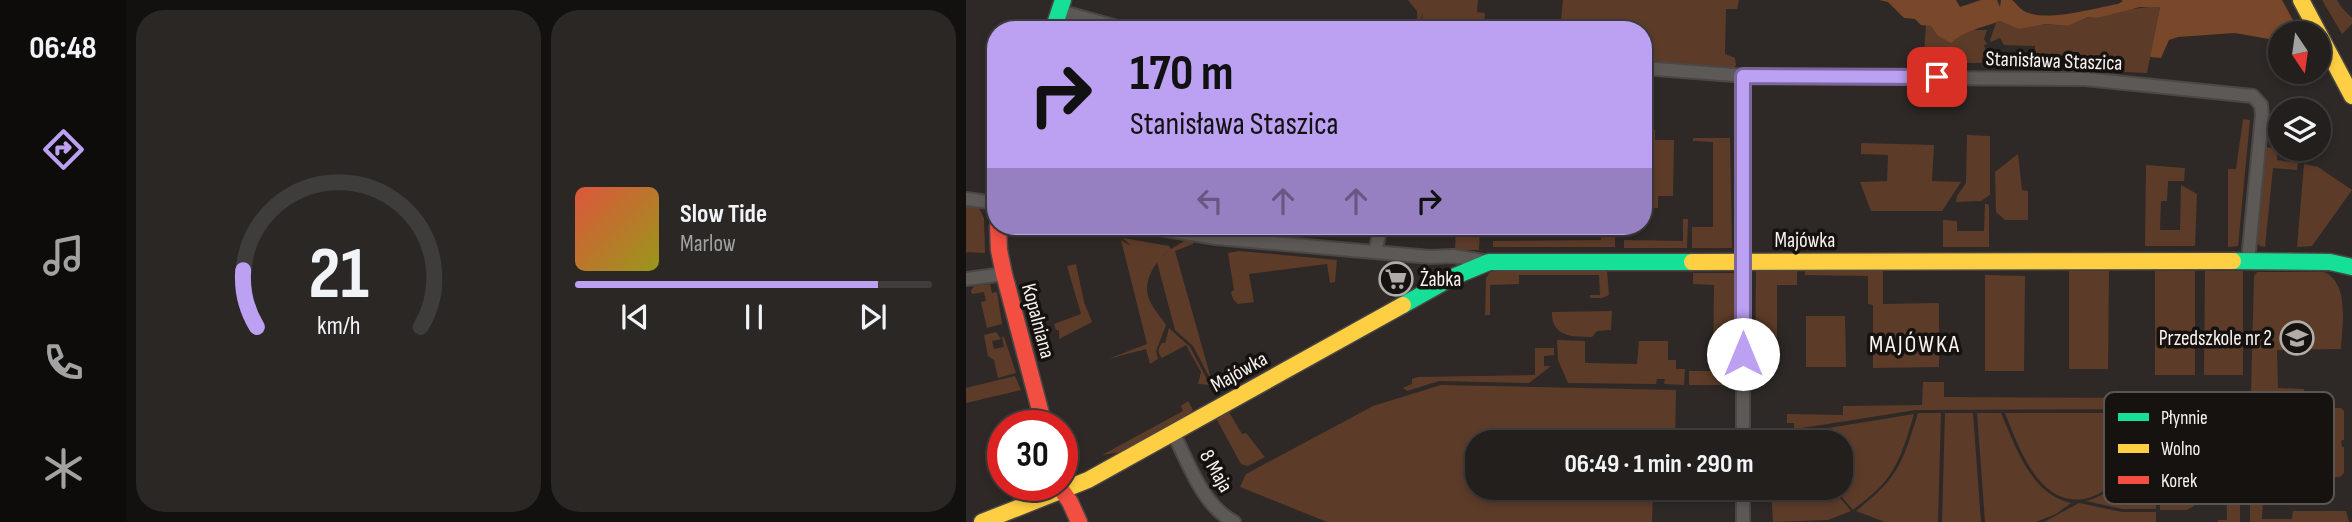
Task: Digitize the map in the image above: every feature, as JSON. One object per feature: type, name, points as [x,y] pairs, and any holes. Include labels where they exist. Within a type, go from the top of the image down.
[{"type":"street","points":[[2301,0],[2352,96]]},
{"type":"street","points":[[1061,6],[1103,21]]},
{"type":"street","name":"Stanisława Staszica","points":[[1652,69],[1743,76],[2085,79],[2253,96],[2261,105],[2262,115],[2248,261]]},
{"type":"street","points":[[1743,76],[1743,430]]},
{"type":"street","points":[[966,199],[987,202]]},
{"type":"street","name":"Kopalniana","points":[[998,235],[1004,274],[1040,410]]},
{"type":"street","points":[[1198,235],[1376,252],[1463,257],[1489,262]]},
{"type":"street","points":[[1376,252],[1379,235]]},
{"type":"street","points":[[1437,257],[1453,277]]},
{"type":"street","name":"Majówka","points":[[1078,480],[1173,433],[1453,277],[1489,262],[2248,261],[2330,262],[2352,267]]},
{"type":"street","points":[[966,279],[1004,274]]},
{"type":"street","name":"8 Maja","points":[[1173,433],[1209,502],[1223,516],[1234,522]]},
{"type":"street","points":[[1743,500],[1743,522]]},
{"type":"street","name":"Majówka","points":[[982,522],[1031,501]]},
{"type":"street","points":[[1068,501],[1079,522]]},
{"type":"shaded area","points":[[1408,0],[1478,0],[1477,12],[1485,13],[1484,21],[1422,21],[1423,12],[1420,21],[1418,21],[1417,11]]},
{"type":"shaded area","points":[[1563,0],[1739,0],[1737,9],[1726,9],[1725,54],[1735,58],[1736,65],[1732,70],[1652,64],[1652,21],[1561,21]]},
{"type":"shaded area","points":[[1879,0],[1956,0],[1960,7],[1981,0],[1997,0],[2000,7],[2001,0],[2012,0],[2024,11],[2044,16],[2118,4],[2123,1],[2121,0],[2282,0],[2293,21],[2268,21],[2268,39],[2235,33],[2178,37],[2169,40],[2161,58],[2150,57],[2160,7],[2140,7],[2097,18],[2088,17],[2068,26],[2045,24],[2019,29],[2000,21],[1968,32],[1951,43],[1937,35],[1931,26],[1921,25],[1915,19],[1904,18],[1888,2]]},
{"type":"shaded area","points":[[2322,0],[2337,0],[2352,18],[2352,24],[2342,34]]},
{"type":"shaded area","points":[[2160,7],[2147,73],[2034,68],[2035,46],[2004,45],[2000,38],[1991,42],[1990,40],[1996,23],[2000,21],[2068,26],[2088,17],[2097,18],[2123,10]]},
{"type":"shaded area","points":[[1926,25],[1931,26],[1937,35],[1958,36],[1968,30],[1987,30],[1984,39],[1987,44],[1984,45],[1988,57],[1982,57],[1982,63],[1918,63],[1918,54],[1924,54]]},
{"type":"shaded area","points":[[2243,119],[2250,120],[2238,246],[2228,247],[2228,169],[2236,169]]},
{"type":"shaded area","points":[[1652,130],[1655,130],[1655,140],[1674,140],[1673,196],[1658,196],[1658,208],[1652,208]]},
{"type":"shaded area","points":[[1967,135],[1990,136],[1990,195],[1981,201],[1956,202],[1966,183]]},
{"type":"shaded area","points":[[1693,138],[1730,138],[1732,248],[1692,248],[1692,227],[1713,227],[1713,142],[1693,141]]},
{"type":"shaded area","points":[[1861,143],[1934,145],[1932,181],[1961,182],[1942,211],[1871,211],[1860,182],[1887,181],[1888,155],[1861,154]]},
{"type":"shaded area","points":[[2266,147],[2268,161],[2298,163],[2297,170],[2273,168],[2265,247],[2256,242]]},
{"type":"shaded area","points":[[2018,154],[2022,190],[2028,191],[2028,220],[2005,220],[1996,212],[1995,172]]},
{"type":"shaded area","points":[[2304,164],[2318,167],[2352,190],[2312,246],[2297,247]]},
{"type":"shaded area","points":[[2146,165],[2185,168],[2184,181],[2168,181],[2167,201],[2161,201],[2160,230],[2180,230],[2181,185],[2197,194],[2195,246],[2145,246]]},
{"type":"shaded area","points":[[966,204],[978,206],[984,218],[985,253],[966,254]]},
{"type":"shaded area","points":[[1985,204],[1989,207],[1989,247],[1943,247],[1943,220],[1957,221],[1957,231],[1984,231]]},
{"type":"shaded area","points":[[1683,219],[1688,219],[1687,248],[1624,248],[1624,240],[1683,241]]},
{"type":"shaded area","points":[[1456,235],[1480,235],[1479,250],[1455,250]]},
{"type":"shaded area","points":[[1601,235],[1615,235],[1615,247],[1493,247],[1493,241],[1601,240]]},
{"type":"shaded area","points":[[1123,238],[1169,246],[1171,249],[1186,240],[1193,242],[1175,251],[1212,382],[1193,346],[1175,330],[1157,263],[1151,272],[1147,292],[1166,325],[1156,351],[1158,359],[1150,364],[1146,349],[1108,359],[1147,344],[1121,240],[1131,246]]},
{"type":"shaded area","points":[[1239,251],[1337,260],[1335,282],[1330,283],[1327,264],[1249,274],[1254,302],[1238,304],[1231,292],[1234,290],[1228,253]]},
{"type":"shaded area","points":[[1076,264],[1084,302],[1092,322],[1059,339],[1059,330],[1056,330],[1054,324],[1081,314],[1067,266]]},
{"type":"shaded area","points":[[1883,270],[1883,304],[1939,303],[1939,367],[1873,368],[1873,305],[1868,304],[1868,276],[1805,275],[1805,271]]},
{"type":"shaded area","points":[[1607,271],[1609,295],[1590,298],[1590,295],[1600,295],[1599,275],[1519,275],[1519,284],[1490,285],[1490,315],[1485,315],[1486,278],[1490,272]]},
{"type":"shaded area","points":[[1756,271],[1797,271],[1797,285],[1777,285],[1777,368],[1755,368]]},
{"type":"shaded area","points":[[2069,271],[2109,271],[2108,369],[2069,369]]},
{"type":"shaded area","points":[[2155,271],[2195,271],[2195,375],[2155,375]]},
{"type":"shaded area","points":[[2205,271],[2243,271],[2243,375],[2204,375]]},
{"type":"shaded area","name":"Przedszkole nr 2","points":[[2257,272],[2324,272],[2338,285],[2343,306],[2341,349],[2277,350],[2278,388],[2304,389],[2304,392],[2251,392],[2254,276]]},
{"type":"shaded area","points":[[1693,273],[1734,273],[1734,385],[1689,385],[1689,371],[1713,371],[1714,285],[1693,284]]},
{"type":"shaded area","points":[[1985,275],[2025,276],[2024,371],[1985,371]]},
{"type":"shaded area","points":[[990,284],[992,293],[997,292],[1002,324],[987,328],[981,302],[986,301],[984,292],[972,294],[971,291],[974,286]]},
{"type":"shaded area","points":[[1612,311],[1611,330],[1597,331],[1592,337],[1578,337],[1559,331],[1552,312]]},
{"type":"shaded area","points":[[1806,316],[1845,316],[1846,367],[1806,367]]},
{"type":"shaded area","points":[[1169,328],[1190,347],[1210,385],[1198,384],[1201,372],[1186,345],[1162,358],[1160,356],[1159,349],[1162,343],[1165,343]]},
{"type":"shaded area","points":[[996,332],[1001,339],[992,341],[994,349],[1004,347],[1004,337],[1016,373],[998,378],[994,360],[988,356],[984,335]]},
{"type":"shaded area","points":[[1557,340],[1585,341],[1585,363],[1637,364],[1639,341],[1668,341],[1668,360],[1676,360],[1676,369],[1685,369],[1684,385],[1664,384],[1665,379],[1657,379],[1656,384],[1568,383],[1558,360]]},
{"type":"shaded area","points":[[1535,348],[1554,348],[1554,355],[1544,356],[1544,366],[1551,366],[1529,383],[1439,381],[1407,391],[1403,388],[1418,377],[1535,375]]},
{"type":"shaded area","points":[[1015,376],[1021,390],[966,403],[966,388]]},
{"type":"shaded area","points":[[1923,382],[1944,382],[1944,397],[2104,398],[2104,409],[1916,410],[1794,429],[1794,423],[1787,423],[1787,414],[1843,415],[1843,406],[1922,405]]},
{"type":"shaded area","points":[[1441,385],[1676,390],[1675,430],[1465,430],[1465,500],[1653,500],[1652,522],[1327,522],[1240,487],[1246,474],[1373,406]]},
{"type":"shaded area","points":[[1188,401],[1193,410],[1186,416],[1120,452],[1102,455],[1183,411],[1181,406]]},
{"type":"shaded area","points":[[2334,408],[2344,411],[2344,440],[2341,441],[2344,447],[2344,473],[2340,477],[2334,477]]},
{"type":"shaded area","points":[[1229,412],[1242,434],[1246,433],[1265,457],[1248,466],[1241,464],[1217,420]]},
{"type":"shaded area","points":[[1918,413],[1941,413],[1938,522],[1885,522],[1856,511],[1882,489],[1897,468]]},
{"type":"shaded area","points":[[1945,413],[1973,413],[1981,522],[1942,522]]},
{"type":"shaded area","points":[[1977,413],[2001,413],[2019,454],[2035,480],[2057,498],[2071,503],[2056,514],[2036,522],[1985,522]]},
{"type":"shaded area","points":[[2005,413],[2104,413],[2104,490],[2088,498],[2071,499],[2057,495],[2044,486],[2034,473],[2017,443]]},
{"type":"shaded area","points":[[1914,414],[1892,472],[1879,488],[1853,510],[1844,500],[1853,500],[1853,430],[1816,430]]},
{"type":"shaded area","points":[[2104,493],[2104,504],[2156,504],[2156,509],[2122,509],[2086,501]]},
{"type":"shaded area","points":[[1772,500],[1842,500],[1851,511],[1828,520],[1773,522]]},
{"type":"shaded area","points":[[2079,503],[2122,512],[2156,512],[2156,522],[2044,522]]},
{"type":"shaded area","points":[[2160,504],[2195,504],[2187,510],[2160,510]]},
{"type":"shaded area","points":[[2227,504],[2240,504],[2240,522],[2218,522],[2227,520]]},
{"type":"shaded area","points":[[2250,504],[2263,504],[2262,519],[2292,519],[2293,511],[2346,511],[2349,522],[2250,522]]},
{"type":"traffic: fast","points":[[1056,21],[1063,0]]},
{"type":"traffic: fast","points":[[2233,261],[2330,262],[2352,267]]},
{"type":"traffic: fast","points":[[1403,305],[1453,277],[1489,262],[1692,262]]},
{"type":"traffic: slow","points":[[2301,0],[2352,96]]},
{"type":"traffic: slow","points":[[1692,262],[2233,261]]},
{"type":"traffic: slow","points":[[982,522],[1088,480],[1403,305]]},
{"type":"traffic: jam","points":[[998,235],[1004,274],[1040,410]]},
{"type":"traffic: jam","points":[[1069,501],[1079,522]]},
{"type":"place","name":"Żabka","points":[[1396,279]]},
{"type":"place","name":"Przedszkole nr 2","points":[[2297,338]]},
{"type":"district","name":"MAJÓWKA","points":[[1915,344]]},
{"type":"route","points":[[1743,354],[1743,76],[1937,77]]}]
